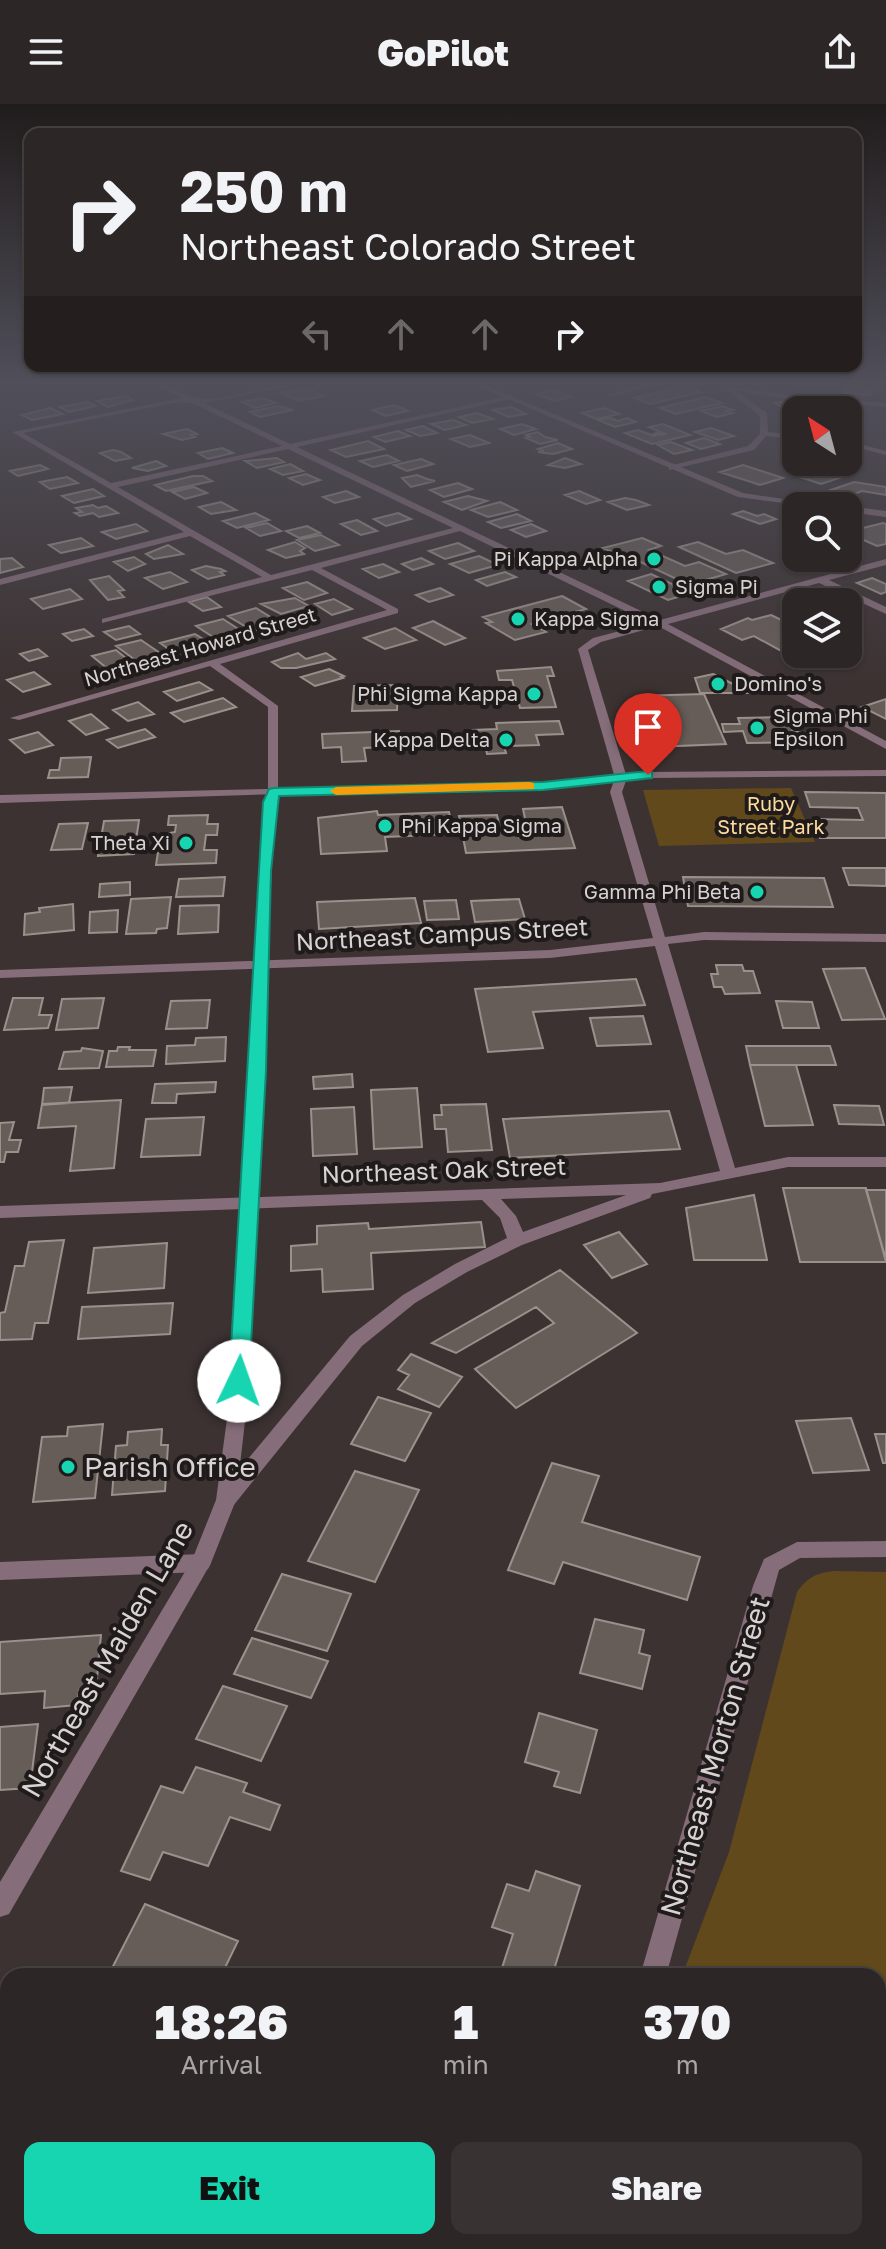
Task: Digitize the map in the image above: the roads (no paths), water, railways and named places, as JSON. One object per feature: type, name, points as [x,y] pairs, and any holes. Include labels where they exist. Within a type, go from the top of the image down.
[{"type":"street","points":[[111,486],[115,485]]},
{"type":"street","points":[[369,485],[660,624],[886,746]]},
{"type":"street","points":[[716,485],[741,495],[782,500]]},
{"type":"street","points":[[111,486],[270,578]]},
{"type":"street","points":[[862,511],[886,514]]},
{"type":"street","points":[[105,621],[459,529]]},
{"type":"street","points":[[0,582],[190,533]]},
{"type":"street","points":[[729,1174],[616,792],[621,778],[583,649],[597,640],[886,562]]},
{"type":"street","name":"Northeast Howard Street","points":[[15,718],[395,611],[313,567]]},
{"type":"street","points":[[821,580],[886,611]]},
{"type":"street","points":[[211,662],[273,706],[274,792],[269,802],[238,1404],[226,1500]]},
{"type":"street","points":[[0,799],[543,786],[621,778],[886,773]]},
{"type":"street","name":"Northeast Campus Street","points":[[0,974],[550,954],[704,936],[886,938]]},
{"type":"street","name":"Northeast Oak Street","points":[[0,1212],[660,1188],[788,1162],[886,1162]]},
{"type":"street","name":"Northeast Maiden Lane","points":[[0,1905],[201,1563],[226,1500],[356,1341],[409,1299],[461,1268],[516,1241],[660,1188]]},
{"type":"street","points":[[485,1194],[506,1212],[515,1226],[516,1241]]},
{"type":"street","name":"Northeast Morton Street","points":[[655,1968],[771,1565],[797,1550],[886,1549]]},
{"type":"street","points":[[0,1571],[201,1563]]},
{"type":"place","name":"Pi Kappa Alpha","points":[[654,559]]},
{"type":"place","name":"Sigma Pi","points":[[659,587]]},
{"type":"place","name":"Kappa Sigma","points":[[518,619]]},
{"type":"place","name":"Domino's","points":[[718,684]]},
{"type":"place","name":"Phi Sigma Kappa","points":[[534,694]]},
{"type":"place","name":"Sigma Phi Epsilon","points":[[757,728]]},
{"type":"place","name":"Kappa Delta","points":[[506,740]]},
{"type":"place","name":"Phi Kappa Sigma","points":[[385,826]]},
{"type":"place","name":"Theta Xi","points":[[186,843]]},
{"type":"place","name":"Gamma Phi Beta","points":[[757,892]]},
{"type":"place","name":"Parish Office","points":[[68,1467]]},
{"type":"park label","name":"Ruby Street Park","points":[[771,816]]}]
